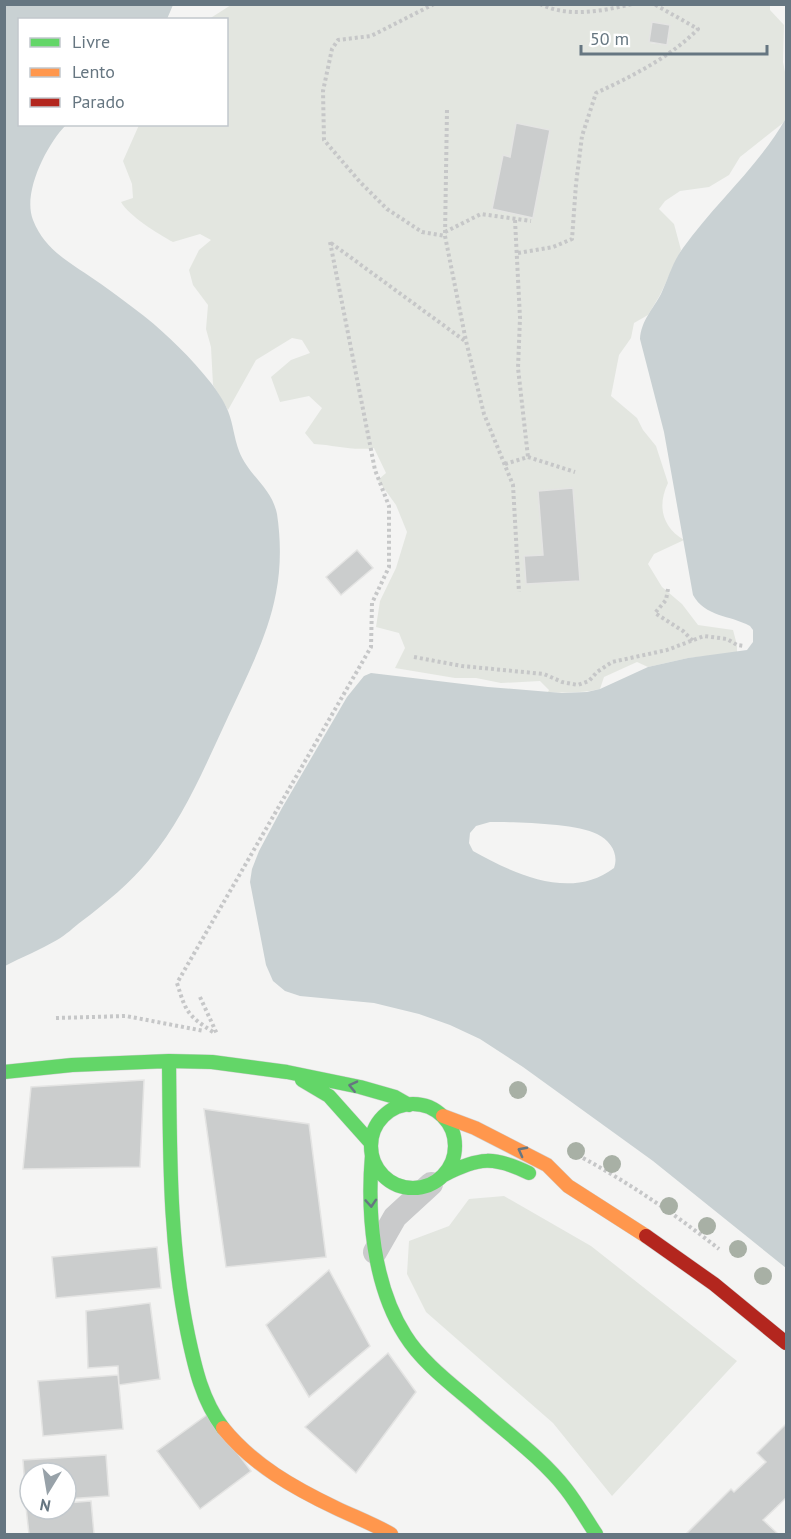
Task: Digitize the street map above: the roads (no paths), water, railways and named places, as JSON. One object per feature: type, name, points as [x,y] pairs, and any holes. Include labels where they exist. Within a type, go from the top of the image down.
[{"type":"main road","points":[[169,1061],[173,1237],[178,1281],[193,1358],[207,1403],[232,1439],[276,1475],[312,1496],[391,1534]]},
{"type":"main road","points":[[4,1072],[72,1065],[169,1061],[212,1062],[287,1072],[360,1087],[394,1097],[409,1105]]},
{"type":"main road","points":[[287,1072],[329,1096],[372,1149],[379,1171],[390,1181],[403,1187],[417,1188],[478,1159],[488,1159],[516,1166],[541,1179],[568,1186]]},
{"type":"main road","points":[[596,1534],[564,1488],[531,1454],[423,1358],[405,1336],[385,1297],[375,1252],[370,1177],[375,1130],[384,1117],[397,1108],[421,1105],[519,1149],[547,1165],[568,1186],[628,1224],[714,1284],[786,1344]]},
{"type":"main road","points":[[438,1180],[451,1164],[455,1152],[451,1127],[443,1116]]},
{"type":"street","points":[[375,1252],[394,1217],[438,1180]]}]
